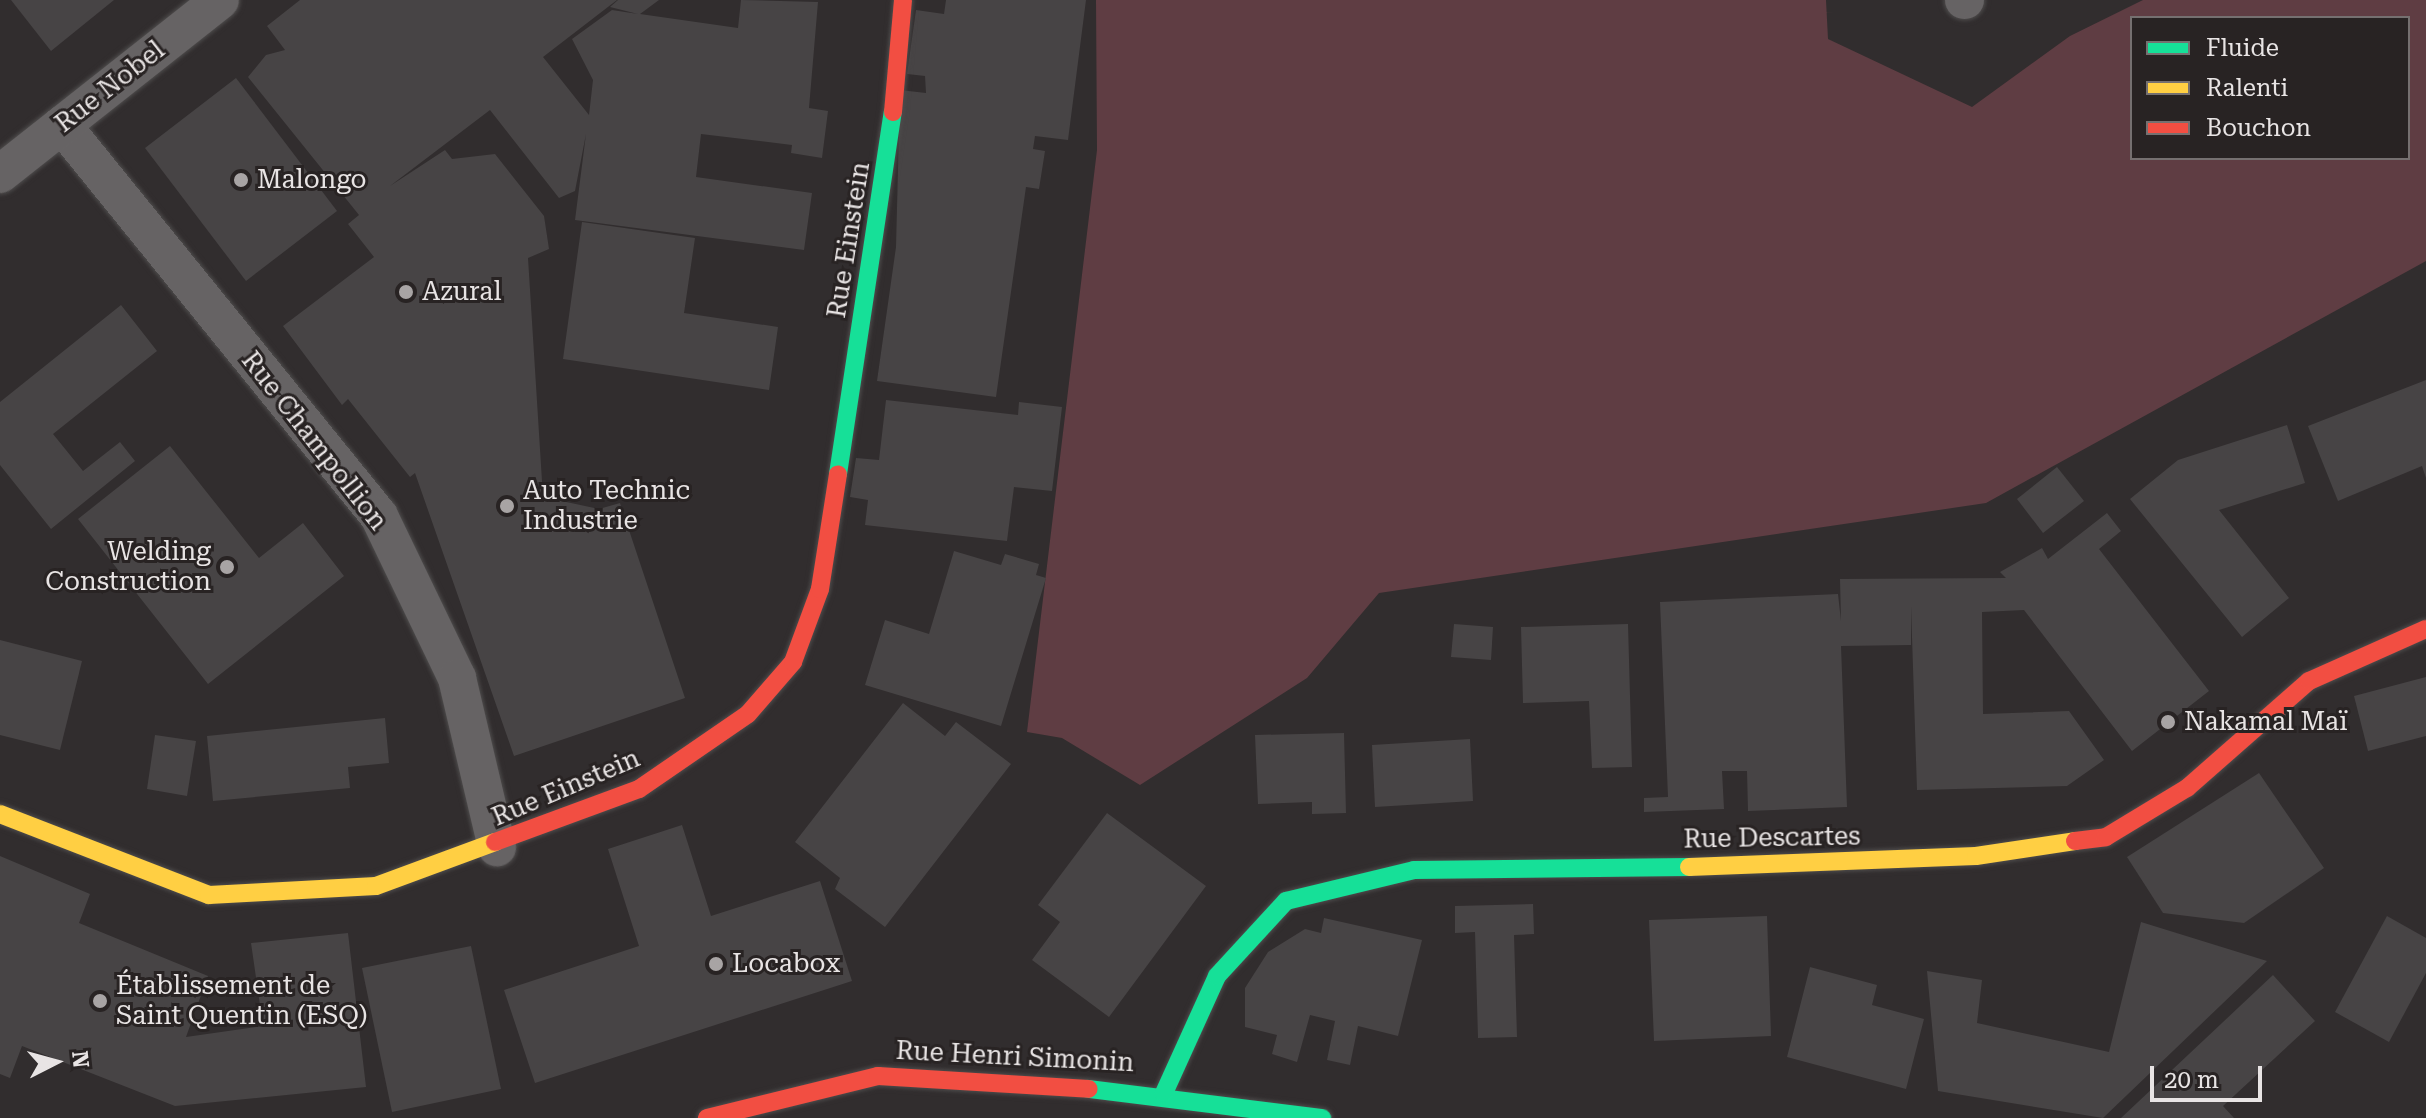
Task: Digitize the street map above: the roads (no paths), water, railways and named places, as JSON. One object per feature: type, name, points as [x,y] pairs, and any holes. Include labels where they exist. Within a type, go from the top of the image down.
[{"type":"street","name":"Rue Nobel","points":[[0,174],[220,0]]},
{"type":"street","name":"Rue Einstein","points":[[0,814],[209,895],[294,896],[376,886],[497,847],[639,789],[696,754],[748,714],[793,662],[820,589],[890,147],[903,0]]},
{"type":"street","name":"Rue Champollion","points":[[62,125],[379,516],[457,678],[497,847]]},
{"type":"street","name":"Rue Descartes","points":[[1164,1093],[1217,976],[1286,901],[1414,870],[1822,865],[1976,856],[2106,837],[2187,788],[2309,681],[2426,629]]},
{"type":"street","name":"Rue Henri Simonin","points":[[707,1118],[878,1076],[1164,1093],[1322,1118]]},
{"type":"place","name":"Malongo","points":[[241,180]]},
{"type":"place","name":"Azural","points":[[406,292]]},
{"type":"place","name":"Auto Technic Industrie","points":[[507,506]]},
{"type":"place","name":"Welding Construction","points":[[227,567]]},
{"type":"place","name":"Nakamal Maï","points":[[2168,722]]},
{"type":"place","name":"Locabox","points":[[716,964]]},
{"type":"place","name":"Établissement de Saint Quentin (ESQ)","points":[[100,1001]]}]
